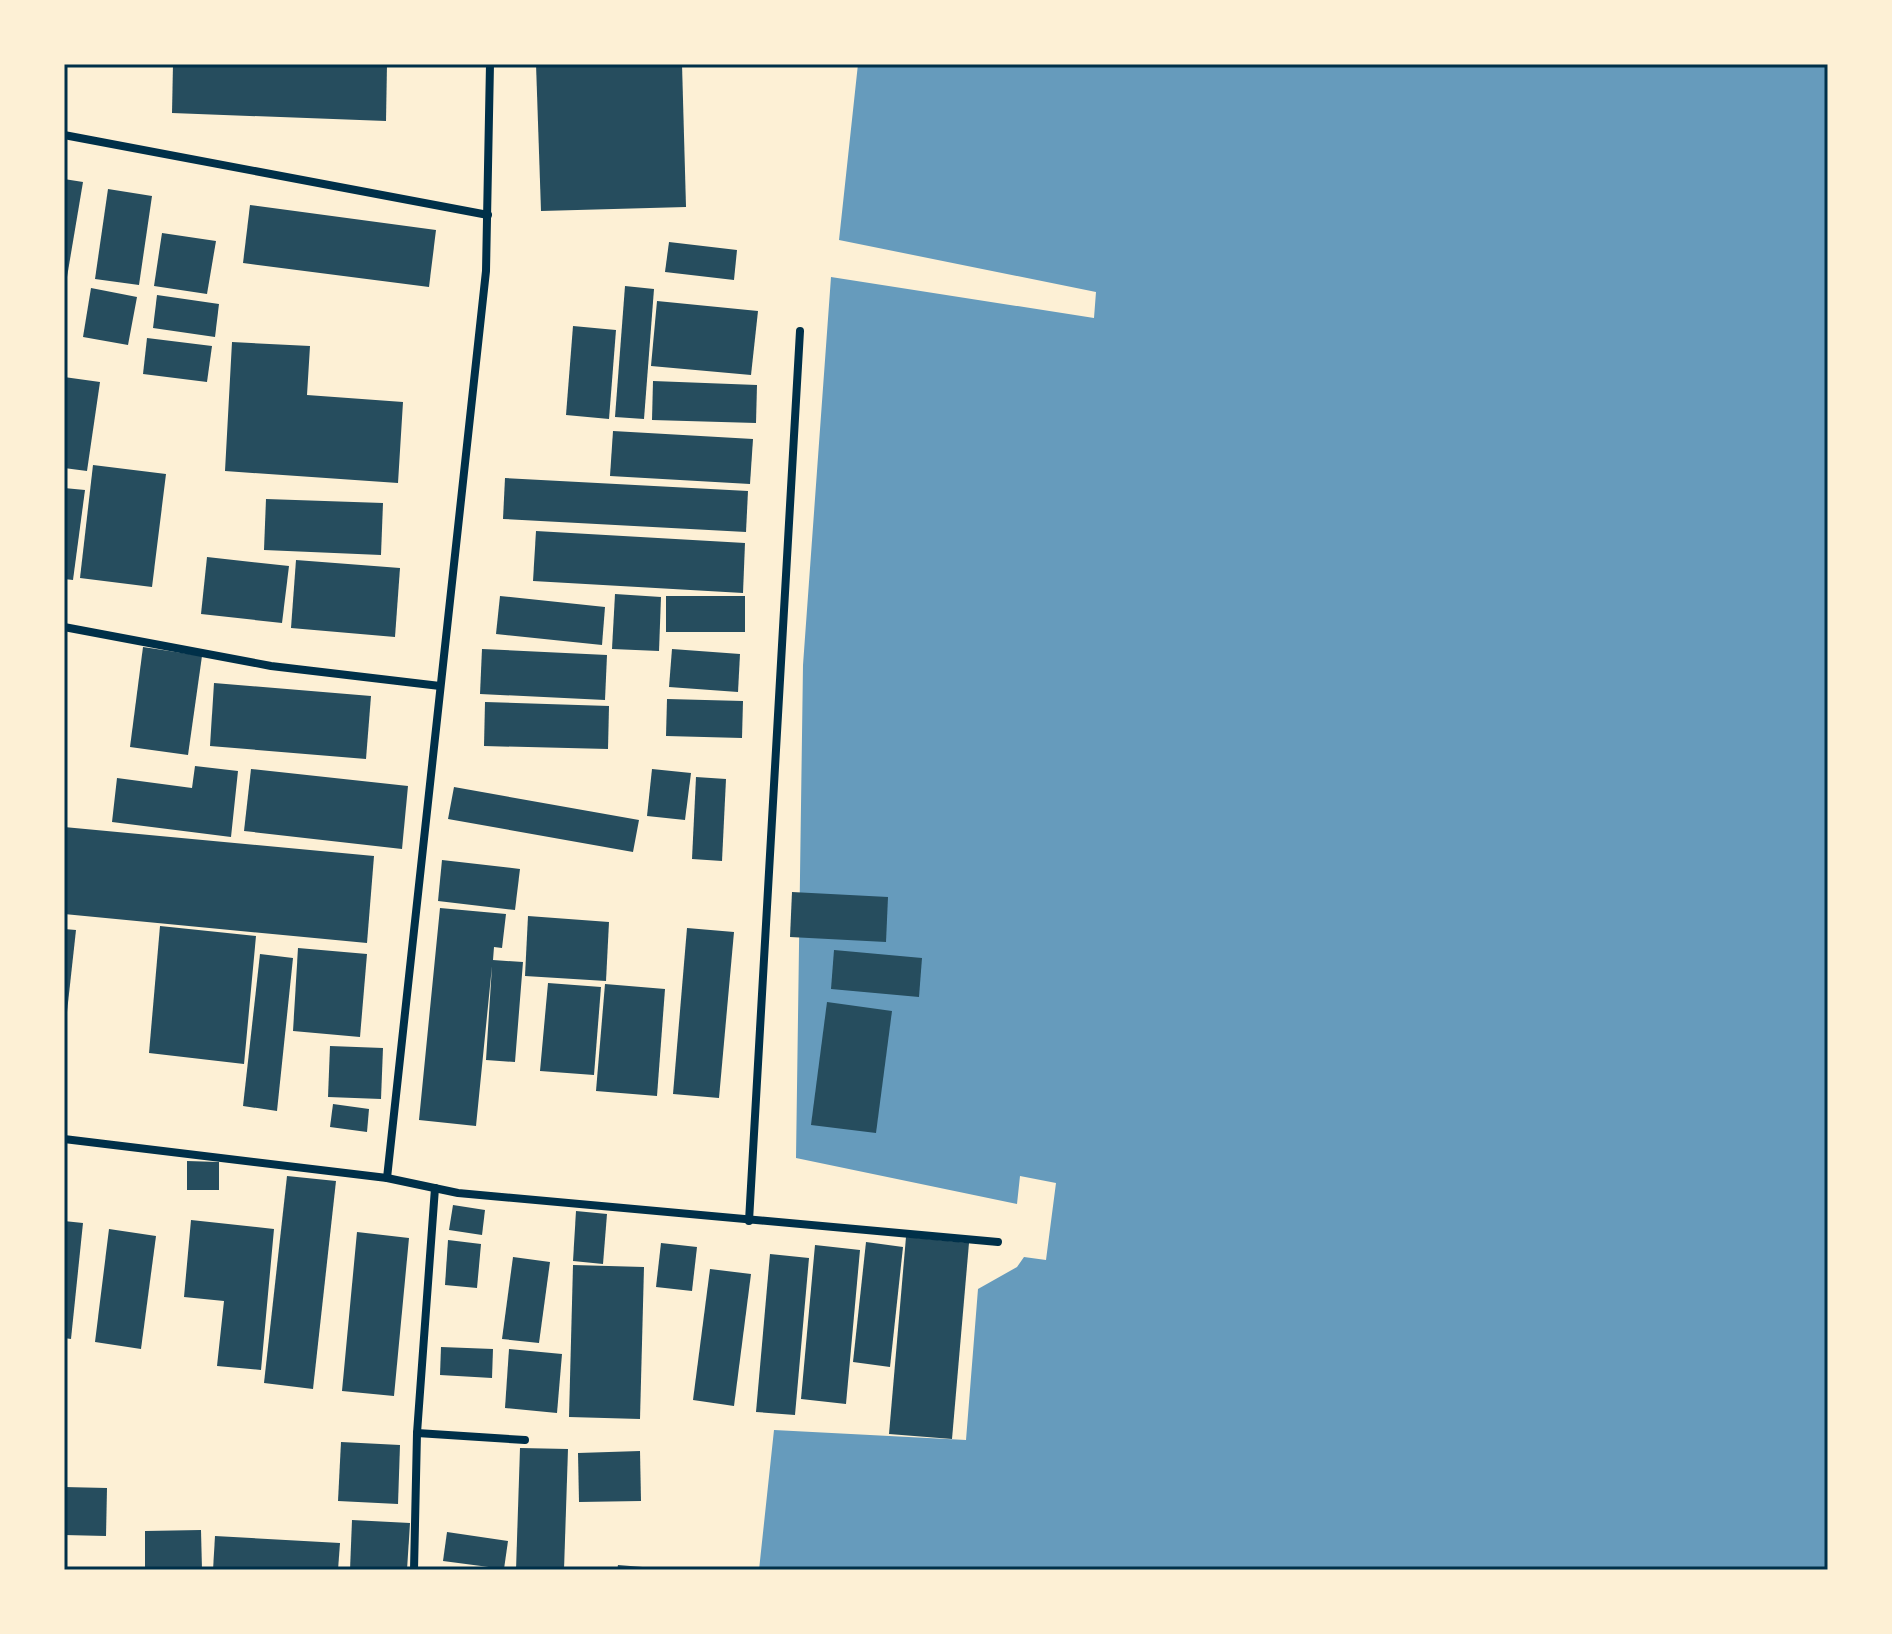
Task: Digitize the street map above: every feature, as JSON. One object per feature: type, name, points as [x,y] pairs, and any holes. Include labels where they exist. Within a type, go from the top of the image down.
[{"type":"street","points":[[387,1178],[486,271],[490,64]]},
{"type":"street","points":[[64,135],[488,215]]},
{"type":"street","points":[[749,1221],[800,331]]},
{"type":"street","points":[[64,627],[271,666],[440,686]]},
{"type":"street","points":[[64,1139],[387,1178],[458,1193],[998,1242]]},
{"type":"street","points":[[414,1570],[417,1433],[435,1188]]},
{"type":"street","points":[[417,1433],[525,1440]]},
{"type":"water","points":[[858,64],[1828,64],[1828,1570],[759,1570],[774,1430],[966,1440],[978,1289],[1017,1267],[1024,1257],[1046,1260],[1056,1183],[1020,1176],[1017,1204],[796,1158],[803,665],[831,277],[1094,318],[1096,292],[839,240]]},
{"type":"building","points":[[173,64],[387,64],[386,121],[172,113]]},
{"type":"building","points":[[536,64],[682,64],[686,207],[541,211]]},
{"type":"building","points":[[64,179],[83,182],[66,283],[64,283]]},
{"type":"building","points":[[108,189],[152,196],[139,285],[95,279]]},
{"type":"building","points":[[250,205],[436,230],[429,287],[243,263]]},
{"type":"building","points":[[162,233],[216,241],[207,294],[154,286]]},
{"type":"building","points":[[669,242],[737,250],[734,280],[665,272]]},
{"type":"building","points":[[625,286],[654,289],[644,419],[615,417]]},
{"type":"building","points":[[91,288],[137,297],[128,345],[83,337]]},
{"type":"building","points":[[157,295],[219,304],[215,337],[153,328]]},
{"type":"building","points":[[657,301],[758,311],[751,375],[651,366]]},
{"type":"building","points":[[573,326],[616,330],[609,419],[566,415]]},
{"type":"building","points":[[147,338],[212,346],[207,382],[143,374]]},
{"type":"building","points":[[232,342],[310,346],[307,395],[403,402],[398,483],[225,471]]},
{"type":"building","points":[[64,377],[100,382],[87,471],[64,468]]},
{"type":"building","points":[[653,381],[757,385],[756,423],[652,420]]},
{"type":"building","points":[[613,431],[753,439],[750,484],[610,476]]},
{"type":"building","points":[[93,465],[166,474],[152,587],[80,578]]},
{"type":"building","points":[[505,478],[748,491],[746,532],[503,519]]},
{"type":"building","points":[[64,488],[85,490],[73,580],[64,579]]},
{"type":"building","points":[[266,499],[383,503],[381,555],[264,550]]},
{"type":"building","points":[[536,531],[745,543],[743,593],[533,581]]},
{"type":"building","points":[[207,557],[289,566],[282,623],[201,614]]},
{"type":"building","points":[[296,560],[400,568],[395,637],[291,628]]},
{"type":"building","points":[[615,594],[661,597],[659,651],[612,649]]},
{"type":"building","points":[[500,596],[605,607],[602,645],[496,634]]},
{"type":"building","points":[[666,596],[745,596],[745,632],[666,632]]},
{"type":"building","points":[[143,647],[202,656],[188,755],[130,747]]},
{"type":"building","points":[[482,649],[607,655],[605,700],[480,694]]},
{"type":"building","points":[[672,649],[740,654],[738,692],[669,687]]},
{"type":"building","points":[[214,683],[371,696],[366,759],[210,746]]},
{"type":"building","points":[[667,699],[743,701],[742,738],[666,736]]},
{"type":"building","points":[[485,702],[609,706],[608,749],[484,746]]},
{"type":"building","points":[[195,766],[238,771],[231,837],[112,822],[117,778],[192,788]]},
{"type":"building","points":[[251,769],[408,786],[402,849],[244,831]]},
{"type":"building","points":[[652,769],[691,773],[685,820],[647,816]]},
{"type":"building","points":[[696,777],[726,779],[722,861],[692,859]]},
{"type":"building","points":[[454,787],[639,820],[633,852],[448,819]]},
{"type":"building","points":[[64,827],[374,856],[367,943],[64,914]]},
{"type":"building","points":[[442,860],[520,869],[515,910],[438,901]]},
{"type":"building","points":[[792,892],[888,897],[886,942],[790,937]]},
{"type":"building","points":[[440,908],[506,914],[502,948],[494,947],[493,960],[523,962],[515,1062],[486,1060],[492,966],[476,1126],[419,1120]]},
{"type":"building","points":[[528,916],[609,922],[606,981],[525,976]]},
{"type":"building","points":[[160,926],[256,936],[244,1064],[149,1053]]},
{"type":"building","points":[[687,928],[734,932],[719,1098],[673,1094]]},
{"type":"building","points":[[64,929],[76,930],[66,1021],[64,1021]]},
{"type":"building","points":[[298,948],[367,954],[360,1037],[293,1031]]},
{"type":"building","points":[[834,950],[922,958],[919,997],[831,989]]},
{"type":"building","points":[[260,954],[293,958],[277,1111],[243,1106]]},
{"type":"building","points":[[548,983],[601,987],[594,1075],[540,1071]]},
{"type":"building","points":[[605,984],[665,989],[657,1096],[596,1091]]},
{"type":"building","points":[[827,1002],[892,1011],[876,1133],[811,1125]]},
{"type":"building","points":[[330,1046],[383,1048],[381,1099],[328,1097]]},
{"type":"building","points":[[333,1104],[369,1109],[367,1132],[330,1127]]},
{"type":"building","points":[[187,1161],[219,1162],[219,1190],[187,1190]]},
{"type":"building","points":[[287,1176],[336,1181],[313,1389],[264,1383]]},
{"type":"building","points":[[453,1205],[485,1210],[482,1235],[449,1230]]},
{"type":"building","points":[[576,1211],[607,1214],[603,1264],[573,1261]]},
{"type":"building","points":[[191,1220],[274,1229],[261,1370],[217,1366],[224,1301],[184,1297]]},
{"type":"building","points":[[64,1221],[83,1223],[71,1339],[64,1338]]},
{"type":"building","points":[[109,1229],[156,1236],[141,1349],[95,1342]]},
{"type":"building","points":[[357,1232],[409,1238],[394,1396],[342,1391]]},
{"type":"building","points":[[906,1237],[969,1243],[952,1439],[889,1434]]},
{"type":"building","points":[[448,1240],[481,1244],[477,1288],[445,1285]]},
{"type":"building","points":[[866,1242],[903,1247],[890,1367],[853,1362]]},
{"type":"building","points":[[661,1243],[697,1247],[692,1291],[656,1287]]},
{"type":"building","points":[[815,1245],[860,1250],[846,1404],[801,1399]]},
{"type":"building","points":[[770,1254],[809,1258],[795,1415],[756,1412]]},
{"type":"building","points":[[513,1257],[550,1262],[539,1343],[502,1339]]},
{"type":"building","points":[[573,1265],[644,1267],[640,1419],[569,1417]]},
{"type":"building","points":[[710,1269],[751,1274],[734,1406],[693,1400]]},
{"type":"building","points":[[441,1347],[493,1349],[492,1378],[440,1375]]},
{"type":"building","points":[[509,1349],[562,1354],[557,1413],[505,1408]]},
{"type":"building","points":[[341,1442],[400,1445],[398,1504],[338,1501]]},
{"type":"building","points":[[520,1448],[568,1449],[564,1570],[516,1570]]},
{"type":"building","points":[[640,1451],[641,1501],[579,1502],[578,1453]]},
{"type":"building","points":[[64,1487],[107,1488],[106,1536],[64,1535]]},
{"type":"building","points":[[352,1520],[410,1523],[407,1570],[350,1570]]},
{"type":"building","points":[[201,1530],[202,1570],[145,1570],[145,1531]]},
{"type":"building","points":[[447,1532],[508,1541],[504,1569],[443,1561]]},
{"type":"building","points":[[215,1536],[340,1543],[338,1570],[213,1570]]},
{"type":"building","points":[[618,1565],[655,1568],[655,1570],[617,1570]]}]
